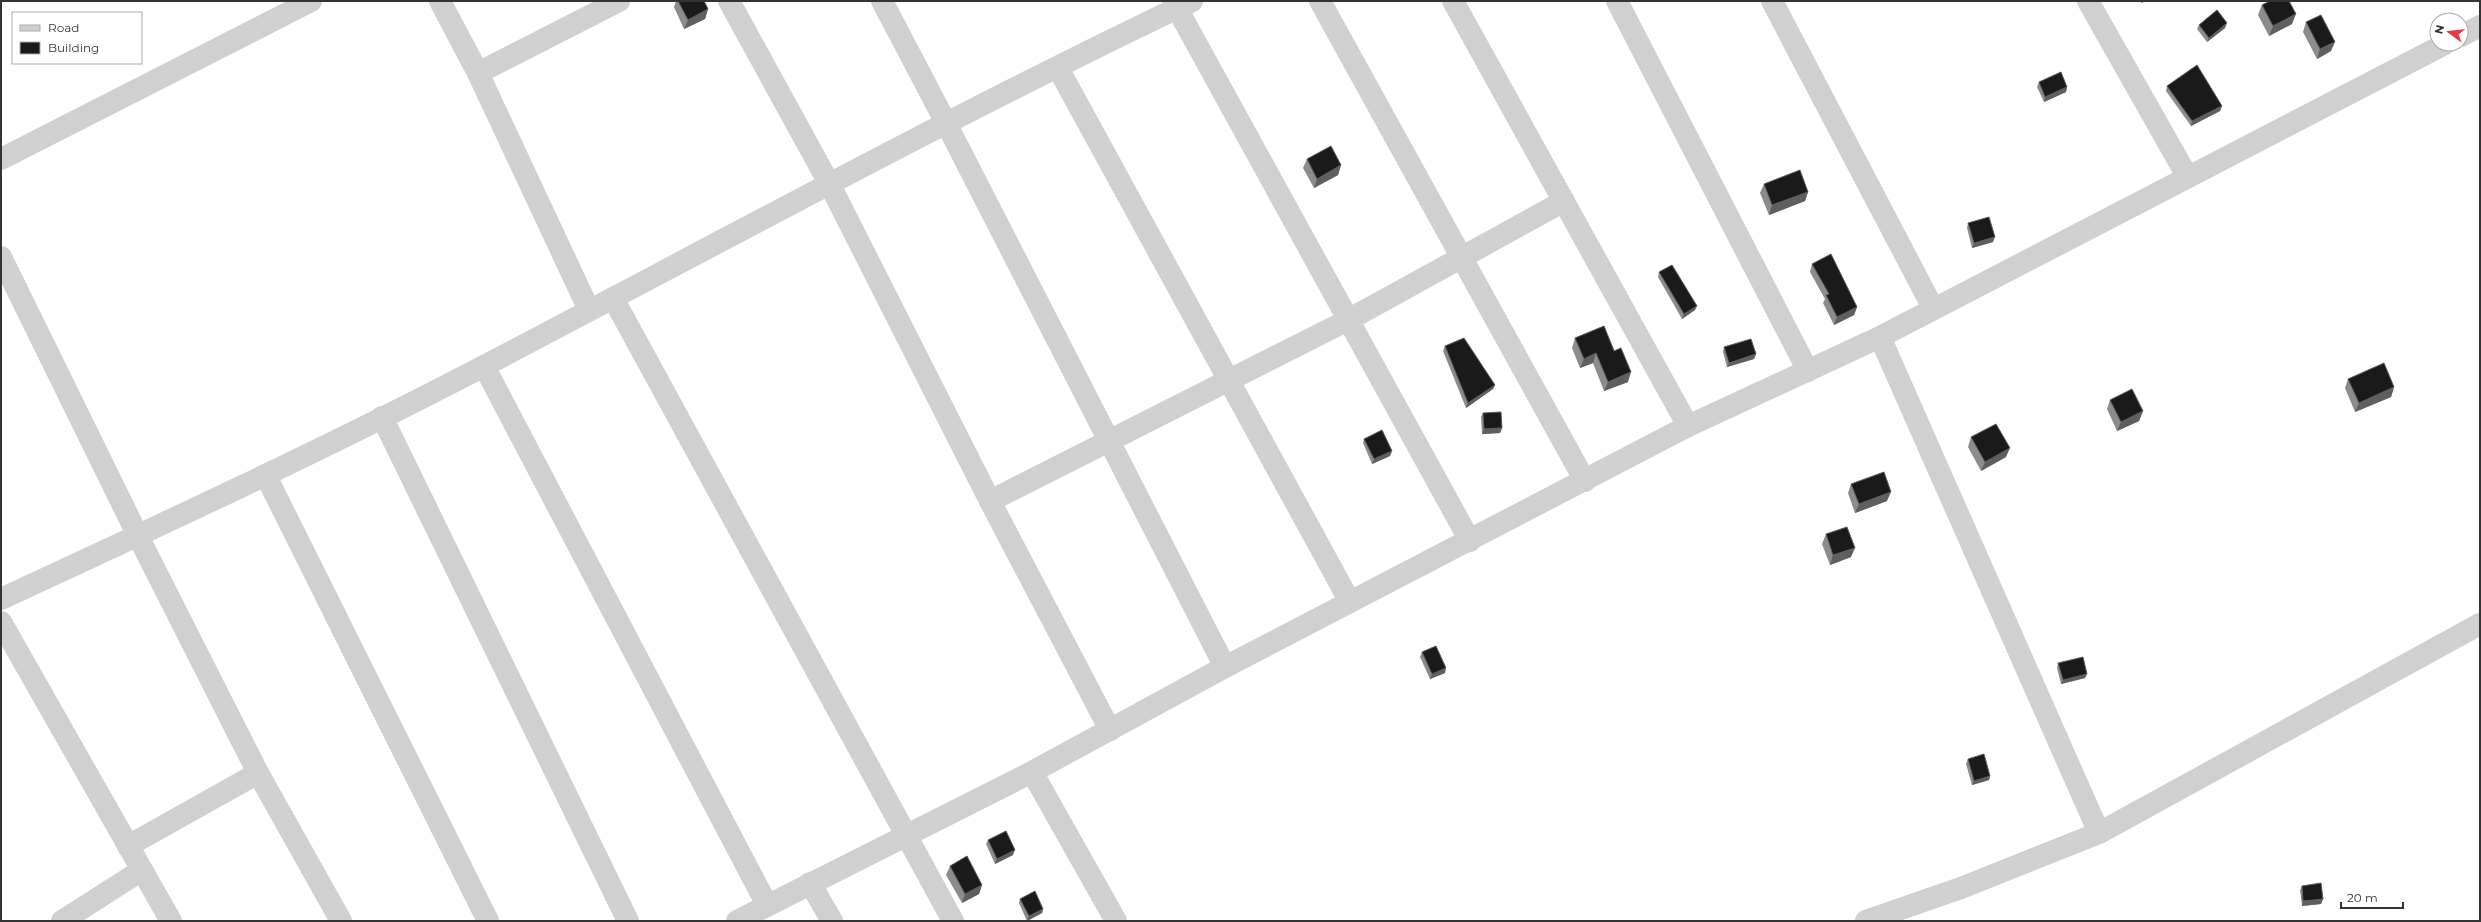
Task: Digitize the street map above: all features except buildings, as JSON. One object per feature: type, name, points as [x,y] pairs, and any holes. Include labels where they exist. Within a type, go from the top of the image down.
[{"type":"street","points":[[1,159],[311,1]]},
{"type":"street","points":[[440,1],[478,73],[589,310]]},
{"type":"street","points":[[478,73],[620,1]]},
{"type":"street","points":[[729,1],[830,185],[990,500],[1110,730]]},
{"type":"street","points":[[882,1],[1109,439],[1225,667]]},
{"type":"street","points":[[1320,1],[1585,481]]},
{"type":"street","points":[[1453,1],[1688,426]]},
{"type":"street","points":[[1618,1],[1808,370]]},
{"type":"street","points":[[1772,1],[1933,308]]},
{"type":"street","points":[[2088,1],[2187,176]]},
{"type":"street","points":[[1,599],[266,476],[484,366],[946,123],[1058,68],[1181,3],[1348,320],[1470,541]]},
{"type":"street","points":[[2469,32],[2480,26]]},
{"type":"street","points":[[737,921],[1032,772],[1225,667],[1470,541],[1688,426],[1880,337],[2187,176],[2429,52]]},
{"type":"street","points":[[1058,68],[1350,602]]},
{"type":"street","points":[[990,500],[1348,320],[1564,200]]},
{"type":"street","points":[[1,257],[138,536],[258,773],[341,921]]},
{"type":"street","points":[[613,298],[953,921]]},
{"type":"street","points":[[1880,337],[2099,833]]},
{"type":"street","points":[[484,366],[767,905]]},
{"type":"street","points":[[382,417],[628,921]]},
{"type":"street","points":[[266,476],[488,921]]},
{"type":"street","points":[[1,622],[171,921]]},
{"type":"street","points":[[1866,921],[1961,888],[2099,833],[2480,624]]},
{"type":"street","points":[[1032,772],[1116,921]]},
{"type":"street","points":[[128,846],[258,773]]},
{"type":"street","points":[[62,921],[142,870]]},
{"type":"street","points":[[810,883],[832,921]]}]
